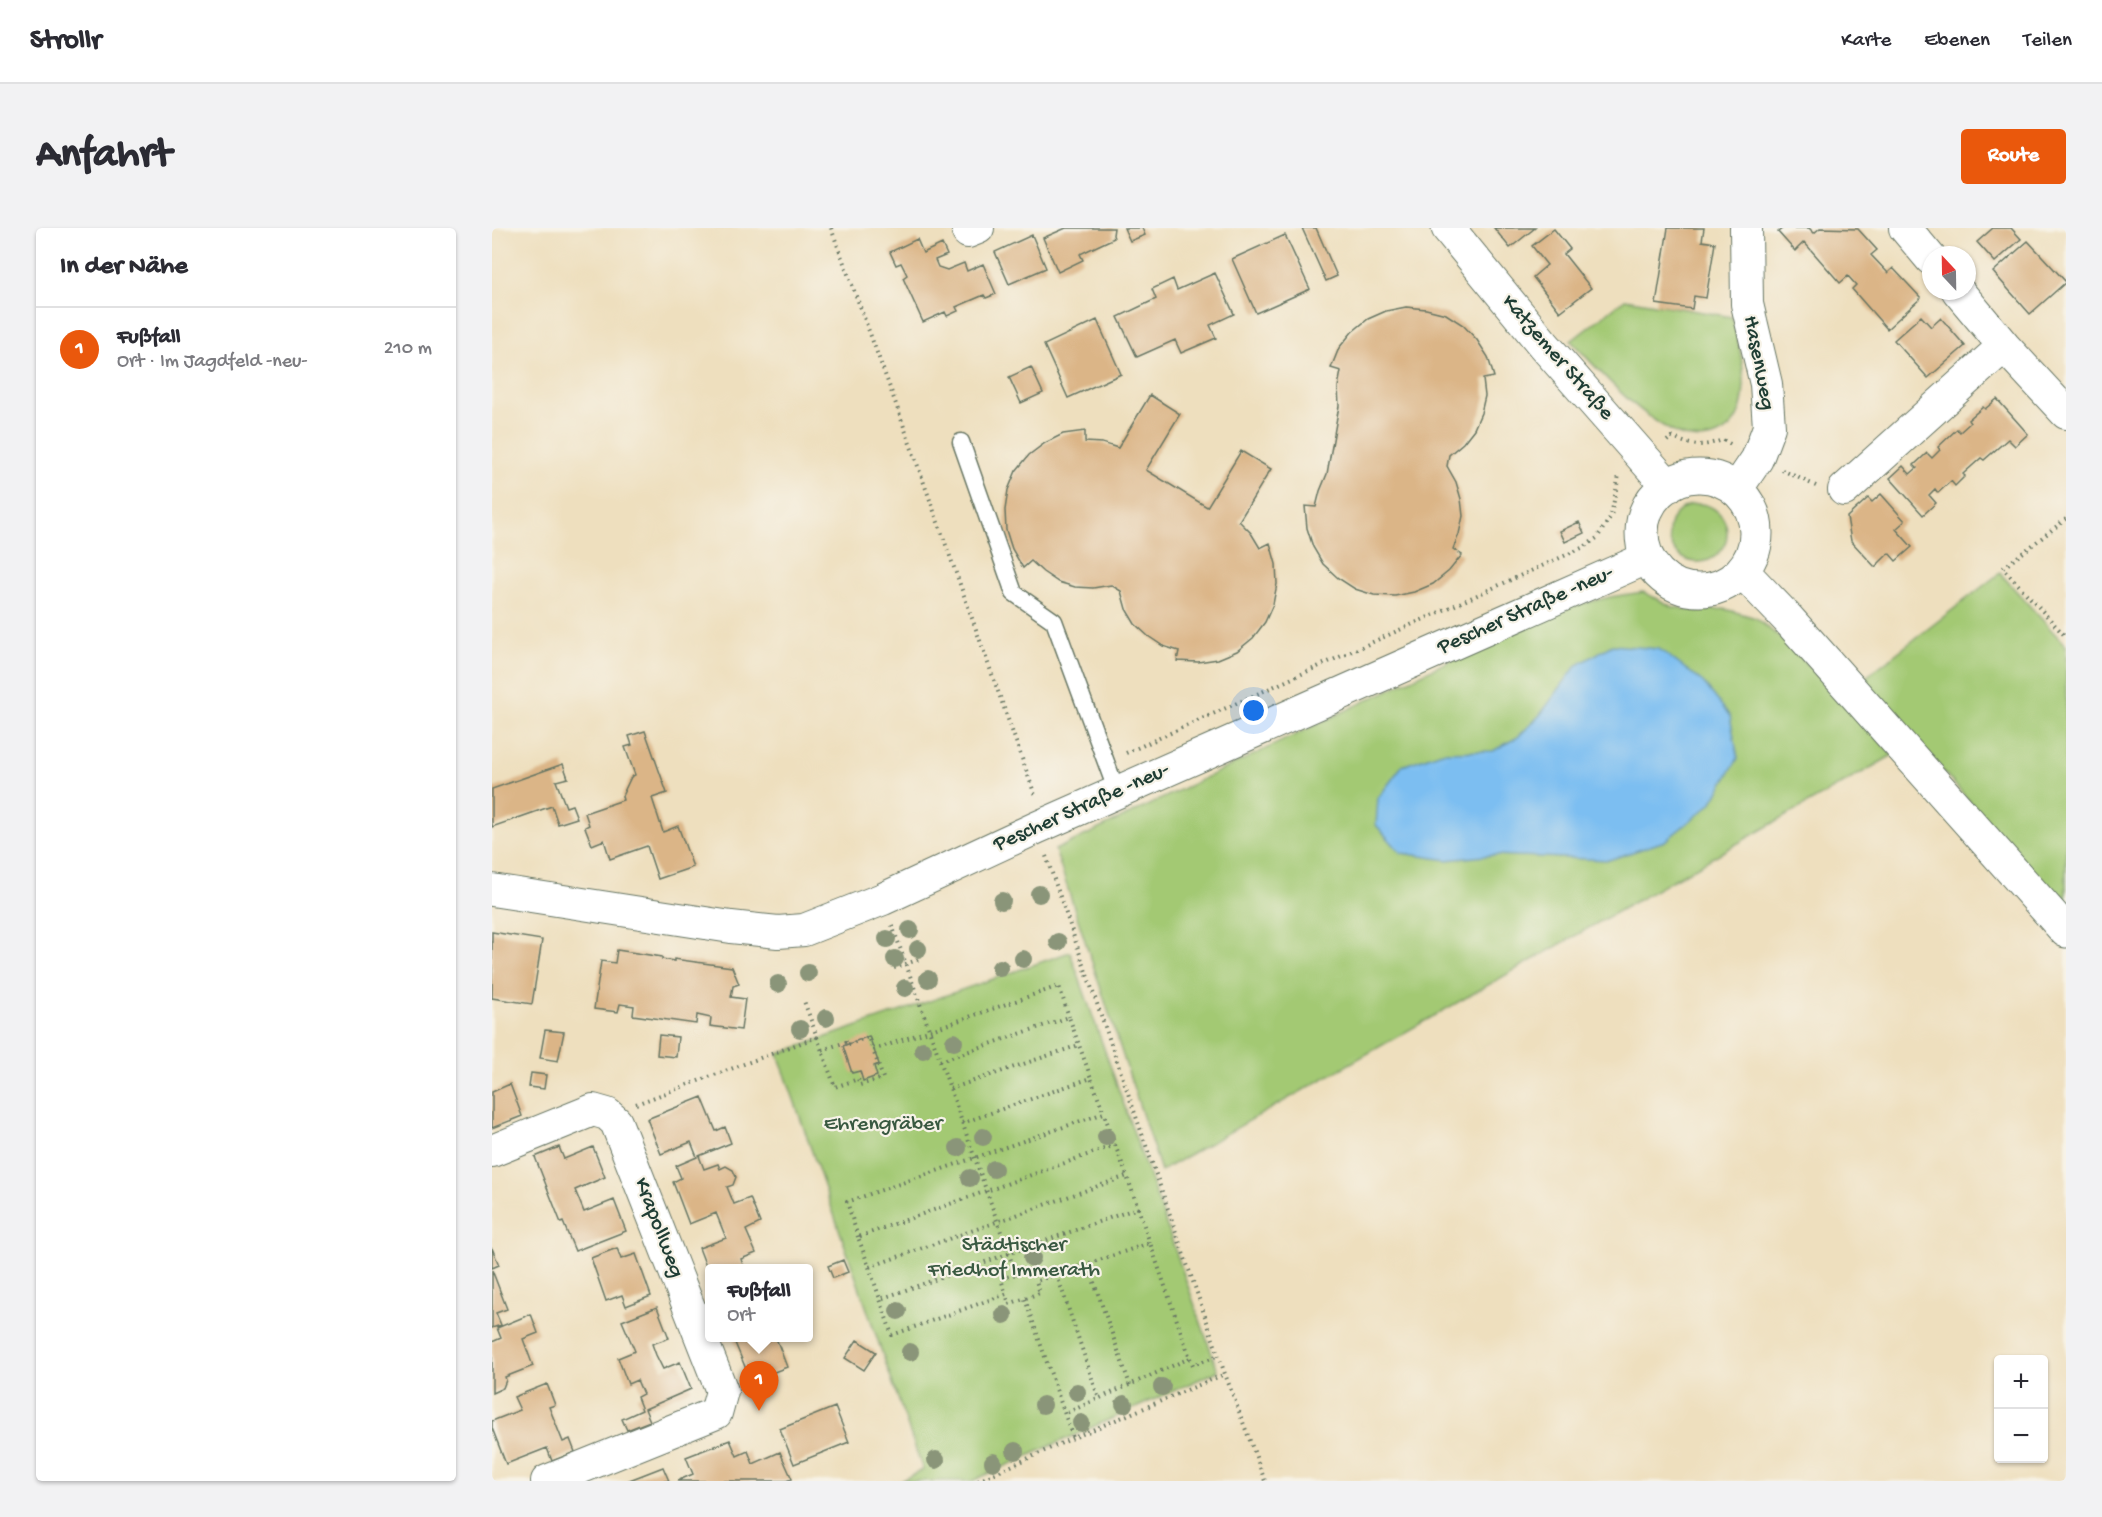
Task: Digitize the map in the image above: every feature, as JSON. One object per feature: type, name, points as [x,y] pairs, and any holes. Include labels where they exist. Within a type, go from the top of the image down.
[{"type":"street","name":"Katzemer Straße","points":[[1448,228],[1543,344],[1668,486]]},
{"type":"street","name":"Hasenweg","points":[[1736,490],[1757,459],[1769,426],[1766,384],[1747,304],[1746,228]]},
{"type":"street","points":[[1905,228],[1922,248]]},
{"type":"street","points":[[1966,300],[2004,346],[2066,413]]},
{"type":"street","points":[[1844,490],[2004,346]]},
{"type":"street","points":[[1690,477],[1715,479],[1736,490],[1751,511],[1755,529],[1754,548],[1742,571],[1719,587],[1705,590],[1691,590],[1665,579],[1647,558],[1643,545],[1644,518],[1657,494],[1668,486],[1690,477]]},
{"type":"street","name":"Pescher Straße -neu-","points":[[492,890],[731,927],[778,932],[804,930],[883,899],[1036,828],[1647,558]]},
{"type":"street","points":[[1742,571],[2066,931]]},
{"type":"street","points":[[492,1151],[600,1112]]},
{"type":"street","name":"Krapollweg","points":[[547,1481],[716,1413],[722,1391],[616,1122],[600,1112]]},
{"type":"lane","points":[[960,442],[1014,593],[1054,621],[1117,792]]},
{"type":"path","points":[[831,228],[1035,794],[1045,790]]},
{"type":"path","points":[[1106,762],[1584,547],[1597,538],[1611,516],[1618,476],[1672,437],[1685,443],[1703,446],[1723,440],[1757,459],[1828,491],[1844,490]]},
{"type":"path","points":[[2066,519],[2003,568],[2066,637]]},
{"type":"path","points":[[1036,828],[1225,1374],[1265,1481]]},
{"type":"path","points":[[883,899],[1016,1274]]},
{"type":"path","points":[[894,968],[920,959]]},
{"type":"path","points":[[873,1050],[1059,986],[1193,1365],[1219,1355]]},
{"type":"path","points":[[804,1001],[835,1087],[858,1079],[860,1086],[883,1078],[868,1037],[847,1045],[846,1042],[822,1050]]},
{"type":"path","points":[[940,1061],[1070,1017]]},
{"type":"path","points":[[600,1112],[817,1037]]},
{"type":"path","points":[[950,1089],[1079,1045]]},
{"type":"path","points":[[962,1123],[1091,1078]]},
{"type":"path","points":[[1005,1294],[892,1335],[847,1202],[1104,1113]]},
{"type":"path","points":[[858,1237],[1116,1145]]},
{"type":"path","points":[[869,1267],[1127,1176]]},
{"type":"path","points":[[880,1299],[1138,1208]]},
{"type":"path","points":[[1036,1281],[1150,1243]]},
{"type":"path","points":[[1088,1264],[1130,1384]]},
{"type":"path","points":[[1031,1268],[1040,1293],[1009,1304],[1001,1279],[1016,1274],[1031,1268]]},
{"type":"path","points":[[1057,1275],[1099,1399]]},
{"type":"path","points":[[1025,1299],[1073,1438]]},
{"type":"path","points":[[1064,1414],[1190,1358]]},
{"type":"path","points":[[978,1481],[1225,1374]]},
{"type":"green space","points":[[1625,299],[1732,317],[1744,382],[1739,414],[1731,426],[1718,435],[1700,439],[1682,436],[1670,430],[1630,401],[1571,341]]},
{"type":"green space","points":[[1692,504],[1704,504],[1719,512],[1727,527],[1727,539],[1719,554],[1704,562],[1692,562],[1677,554],[1669,539],[1669,527],[1677,512]]},
{"type":"green space","points":[[2000,573],[2066,646],[2066,910],[1862,680]]},
{"type":"green space","points":[[1643,592],[1673,607],[1698,611],[1725,609],[1756,618],[1790,646],[1893,755],[1161,1171],[1055,850],[1526,624],[1569,607]]},
{"type":"green space","name":"Städtischer Friedhof Immerath","points":[[1070,952],[1218,1371],[972,1481],[900,1481],[923,1470],[778,1054]]},
{"type":"water","points":[[1612,645],[1659,649],[1703,682],[1730,716],[1738,758],[1711,804],[1665,841],[1609,860],[1494,855],[1447,860],[1401,853],[1376,825],[1378,798],[1402,766],[1442,752],[1493,751],[1518,737],[1540,715],[1576,666]]},
{"type":"building","points":[[1066,228],[1114,228],[1114,238],[1080,254],[1083,260],[1058,272],[1043,238]]},
{"type":"building","points":[[1124,228],[1142,228],[1145,235],[1130,241]]},
{"type":"building","points":[[1302,228],[1316,228],[1337,276],[1326,281]]},
{"type":"building","points":[[1494,228],[1535,228],[1510,248]]},
{"type":"building","points":[[1668,228],[1704,228],[1702,241],[1715,243],[1706,298],[1694,296],[1692,309],[1656,304]]},
{"type":"building","points":[[1783,228],[1809,228],[1814,233],[1820,228],[1858,229],[1877,250],[1871,255],[1888,273],[1893,268],[1921,298],[1887,329],[1852,289],[1856,285],[1848,276],[1840,283],[1804,242],[1795,251],[1778,232]]},
{"type":"building","points":[[1993,228],[2011,228],[2021,239],[1995,262],[1977,242]]},
{"type":"building","points":[[1554,229],[1570,249],[1564,254],[1591,288],[1560,312],[1533,277],[1547,265],[1532,246]]},
{"type":"building","points":[[1032,235],[1046,268],[1009,284],[995,252]]},
{"type":"building","points":[[1285,235],[1310,289],[1256,313],[1232,259]]},
{"type":"building","points":[[917,239],[923,253],[942,244],[947,255],[935,260],[938,267],[947,270],[964,263],[967,271],[983,264],[996,294],[986,298],[984,295],[956,307],[958,311],[947,316],[945,312],[923,322],[903,278],[907,275],[901,263],[896,265],[890,252]]},
{"type":"building","points":[[2028,241],[2066,282],[2030,314],[1993,272]]},
{"type":"building","points":[[1215,273],[1234,314],[1210,325],[1216,338],[1181,353],[1175,340],[1137,357],[1118,317],[1156,299],[1152,289],[1173,279],[1177,290]]},
{"type":"building","points":[[1406,307],[1446,314],[1463,325],[1488,357],[1494,377],[1483,379],[1485,396],[1481,413],[1474,429],[1449,455],[1447,466],[1456,482],[1461,499],[1463,516],[1453,549],[1462,555],[1449,571],[1433,584],[1414,592],[1395,596],[1374,595],[1355,589],[1323,564],[1313,547],[1307,528],[1305,506],[1316,507],[1327,474],[1339,406],[1338,387],[1341,371],[1331,368],[1339,348],[1352,332],[1368,319],[1386,311]]},
{"type":"building","points":[[1921,316],[1931,327],[1941,318],[1965,346],[1928,378],[1894,340]]},
{"type":"building","points":[[1097,320],[1121,374],[1068,398],[1044,345]]},
{"type":"building","points":[[1031,367],[1043,393],[1021,403],[1009,377]]},
{"type":"building","points":[[1150,395],[1180,414],[1146,470],[1207,507],[1241,451],[1271,469],[1239,521],[1251,533],[1260,548],[1270,543],[1276,564],[1277,584],[1273,604],[1265,622],[1253,638],[1237,651],[1218,659],[1198,662],[1177,661],[1179,651],[1163,646],[1135,624],[1126,609],[1121,591],[1111,585],[1093,588],[1075,587],[1058,582],[1031,561],[1023,568],[1012,549],[1006,530],[1005,510],[1008,490],[1016,471],[1029,455],[1045,443],[1063,434],[1085,431],[1085,442],[1102,443],[1118,448]]},
{"type":"building","points":[[1997,399],[2028,434],[2015,446],[2008,439],[1984,460],[1981,458],[1963,474],[1965,476],[1955,486],[1951,481],[1938,493],[1935,489],[1929,495],[1936,503],[1923,515],[1890,478],[1903,466],[1910,474],[1917,468],[1914,465],[1927,453],[1932,458],[1940,450],[1938,447],[1957,429],[1960,432],[1970,423],[1968,420]]},
{"type":"building","points":[[1881,494],[1905,521],[1896,529],[1912,547],[1896,561],[1889,553],[1875,567],[1851,541],[1847,517],[1868,498],[1872,502]]},
{"type":"building","points":[[1579,522],[1584,533],[1565,542],[1560,531]]},
{"type":"building","points":[[645,731],[667,793],[652,798],[663,832],[678,826],[693,867],[658,879],[647,846],[610,859],[604,840],[592,845],[585,827],[589,825],[585,813],[623,800],[622,796],[631,777],[635,775],[625,747],[632,745],[629,736]]},
{"type":"building","points":[[563,764],[568,778],[556,781],[566,807],[572,805],[577,818],[558,824],[552,806],[492,827],[492,789]]},
{"type":"building","points":[[492,932],[542,940],[532,1004],[492,998]]},
{"type":"building","points":[[617,950],[674,961],[674,959],[732,967],[739,984],[733,986],[731,997],[745,999],[741,1030],[710,1026],[711,1018],[697,1015],[696,1024],[633,1015],[634,1006],[620,1004],[618,1012],[594,1009],[601,961],[615,963]]},
{"type":"building","points":[[545,1030],[564,1032],[558,1061],[540,1058]]},
{"type":"building","points":[[659,1035],[678,1037],[676,1057],[657,1055]]},
{"type":"building","points":[[869,1036],[879,1064],[874,1066],[877,1076],[863,1081],[860,1071],[852,1073],[843,1046]]},
{"type":"building","points":[[531,1073],[546,1075],[544,1089],[529,1087]]},
{"type":"building","points":[[510,1084],[522,1116],[492,1128],[492,1092]]},
{"type":"building","points":[[702,1097],[716,1131],[725,1127],[731,1143],[699,1156],[704,1169],[718,1164],[720,1169],[726,1166],[733,1170],[736,1177],[733,1185],[727,1187],[734,1204],[750,1198],[760,1223],[746,1230],[756,1253],[741,1259],[743,1264],[705,1264],[699,1248],[726,1238],[716,1213],[689,1224],[673,1182],[681,1178],[676,1166],[697,1157],[691,1142],[661,1154],[647,1119]]},
{"type":"building","points":[[559,1147],[564,1159],[593,1147],[605,1177],[575,1190],[584,1212],[614,1200],[626,1231],[575,1251],[563,1222],[561,1223],[535,1157]]},
{"type":"building","points":[[492,1248],[499,1265],[492,1268]]},
{"type":"building","points":[[617,1248],[621,1259],[636,1254],[651,1296],[626,1306],[622,1295],[606,1301],[591,1258]]},
{"type":"building","points":[[843,1260],[848,1272],[833,1278],[828,1266]]},
{"type":"building","points":[[492,1270],[507,1309],[496,1313],[501,1325],[492,1328]]},
{"type":"building","points":[[657,1307],[669,1338],[652,1344],[656,1355],[663,1369],[680,1362],[691,1389],[645,1409],[650,1421],[627,1430],[622,1419],[642,1410],[637,1397],[643,1394],[637,1380],[628,1384],[618,1358],[635,1351],[622,1321]]},
{"type":"building","points":[[531,1314],[538,1333],[523,1339],[533,1366],[505,1377],[503,1388],[492,1393],[492,1342],[501,1338],[497,1328]]},
{"type":"building","points":[[857,1340],[876,1352],[864,1370],[845,1358]]},
{"type":"building","points":[[735,1342],[778,1342],[787,1367],[751,1381]]},
{"type":"building","points":[[547,1384],[555,1405],[549,1407],[563,1442],[570,1439],[575,1452],[552,1461],[547,1448],[506,1464],[492,1428],[492,1421],[520,1410],[514,1397]]},
{"type":"building","points":[[835,1407],[849,1442],[794,1464],[780,1429]]},
{"type":"building","points":[[730,1440],[737,1456],[748,1451],[753,1464],[780,1452],[792,1479],[786,1481],[677,1481],[693,1474],[686,1457]]},
{"type":"building","points":[[663,1467],[669,1481],[627,1481]]},
{"type":"place","name":"Fußfall","points":[[759,1411]]},
{"type":"park label","name":"Ehrengräber","points":[[883,1125]]}]
